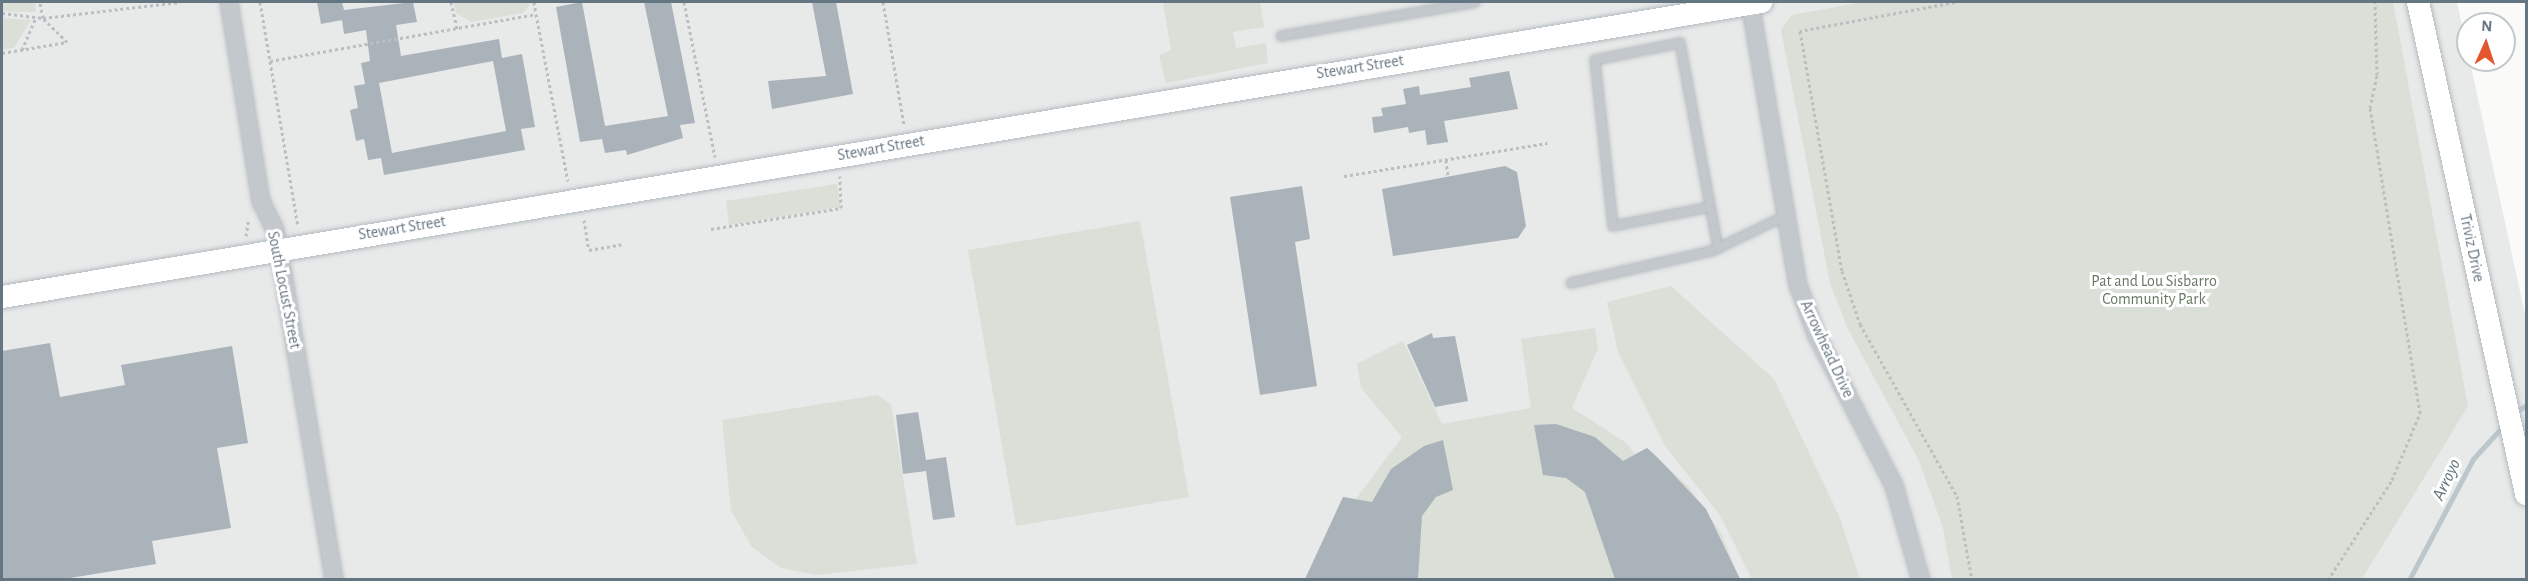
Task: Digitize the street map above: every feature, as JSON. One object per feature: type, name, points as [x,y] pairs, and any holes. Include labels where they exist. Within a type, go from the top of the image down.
[{"type":"street","name":"South Locust Street","points":[[229,2],[261,201],[279,249],[334,579]]},
{"type":"street","name":"Stewart Street","points":[[2,297],[279,249],[574,189],[1754,2]]},
{"type":"street","name":"Arrowhead Drive","points":[[1754,2],[1785,216],[1807,312],[1894,486],[1921,579]]},
{"type":"street","name":"Triviz Drive","points":[[2418,2],[2526,494]]},
{"type":"lane","points":[[1281,36],[1475,2]]},
{"type":"lane","points":[[1710,207],[1613,226],[1595,60],[1680,43],[1718,249]]},
{"type":"lane","points":[[1571,283],[1718,249],[1785,216]]},
{"type":"path","points":[[2,53],[67,42],[43,18],[40,2]]},
{"type":"path","points":[[2,13],[43,18],[180,2]]},
{"type":"path","points":[[260,2],[298,226]]},
{"type":"path","points":[[451,2],[457,29]]},
{"type":"path","points":[[534,2],[589,250],[623,244]]},
{"type":"path","points":[[684,2],[715,156]]},
{"type":"path","points":[[883,2],[904,125]]},
{"type":"path","points":[[1955,2],[1800,31],[1842,271],[1860,324],[1957,496],[1972,579]]},
{"type":"path","points":[[2328,579],[2392,480],[2420,413],[2370,108],[2378,75],[2375,2]]},
{"type":"path","points":[[270,61],[536,14]]},
{"type":"path","points":[[22,50],[36,17]]},
{"type":"path","points":[[1344,176],[1547,143]]},
{"type":"path","points":[[1446,160],[1448,176]]},
{"type":"path","points":[[711,229],[841,208],[840,173],[846,172]]},
{"type":"path","points":[[243,236],[251,230],[247,207]]},
{"type":"shaded area","points":[[2,2],[2457,2],[2459,12],[2456,12],[2456,72],[2472,72],[2526,319],[2526,579],[2,579]]},
{"type":"green space","points":[[2,2],[35,2],[36,12],[2,11]]},
{"type":"green space","points":[[454,2],[529,2],[530,4],[523,13],[471,22],[456,13]]},
{"type":"green space","points":[[1163,2],[1260,2],[1264,27],[1233,32],[1236,48],[1266,43],[1268,63],[1166,83],[1159,55],[1171,50]]},
{"type":"green space","name":"Pat and Lou Sisbarro Community Park","points":[[1864,2],[2393,2],[2468,406],[2362,579],[1952,579],[1943,528],[1919,461],[1848,329],[1830,283],[1781,30],[1791,15]]},
{"type":"green space","points":[[2,18],[31,20],[14,48],[2,50]]},
{"type":"green space","points":[[837,184],[840,207],[729,225],[726,201]]},
{"type":"green space","points":[[1140,221],[1189,497],[1016,526],[968,250]]},
{"type":"green space","points":[[1671,286],[1774,379],[1840,518],[1860,579],[1752,579],[1720,515],[1665,446],[1618,352],[1607,302]]},
{"type":"green space","points":[[1595,328],[1598,348],[1572,408],[1625,442],[1635,454],[1647,448],[1689,487],[1721,533],[1740,579],[1305,580],[1343,497],[1356,499],[1402,437],[1361,388],[1357,364],[1403,341],[1442,424],[1531,408],[1521,339]]},
{"type":"green space","points":[[877,395],[891,404],[917,564],[816,575],[781,568],[751,546],[731,510],[722,420]]},
{"type":"building","points":[[317,2],[342,2],[344,10],[413,2],[417,22],[396,25],[401,56],[499,39],[502,58],[522,54],[535,127],[521,129],[525,150],[384,175],[381,158],[368,160],[364,139],[356,141],[350,110],[358,108],[354,86],[365,84],[361,63],[370,61],[366,30],[344,34],[342,20],[321,24]],"holes":[[[493,61],[506,131],[392,153],[379,83]]]},
{"type":"building","points":[[582,2],[605,126],[668,116],[644,2],[671,2],[695,123],[680,125],[683,138],[627,155],[626,150],[605,153],[602,139],[580,142],[556,7]]},
{"type":"building","points":[[812,2],[836,2],[853,94],[772,109],[768,81],[826,76]]},
{"type":"building","points":[[1509,71],[1518,109],[1444,121],[1448,142],[1427,145],[1425,130],[1409,133],[1408,127],[1374,133],[1372,117],[1383,116],[1381,108],[1406,104],[1403,89],[1419,86],[1420,95],[1471,87],[1469,78]]},
{"type":"building","points":[[1505,166],[1517,172],[1526,226],[1518,238],[1393,256],[1382,189]]},
{"type":"building","points":[[1302,186],[1310,239],[1295,242],[1317,386],[1260,395],[1230,197]]},
{"type":"building","points":[[1432,333],[1433,338],[1455,336],[1468,401],[1435,407],[1407,345]]},
{"type":"building","points":[[50,343],[60,397],[125,385],[121,365],[232,346],[248,443],[217,448],[231,528],[152,541],[156,564],[64,579],[2,579],[2,351]]},
{"type":"building","points":[[918,412],[926,460],[946,457],[955,517],[933,520],[926,471],[903,474],[896,415]]},
{"type":"building","points":[[1556,424],[1595,437],[1623,461],[1647,448],[1706,509],[1740,579],[1615,579],[1585,492],[1566,478],[1543,475],[1534,425]]},
{"type":"building","points":[[1443,440],[1453,490],[1436,497],[1422,516],[1418,579],[1305,579],[1343,497],[1372,502],[1391,469],[1424,446]]},
{"type":"waterway","name":"Arroyo","points":[[2516,412],[2526,405]]},
{"type":"waterway","name":"Arroyo","points":[[2409,580],[2473,459],[2503,426]]}]
